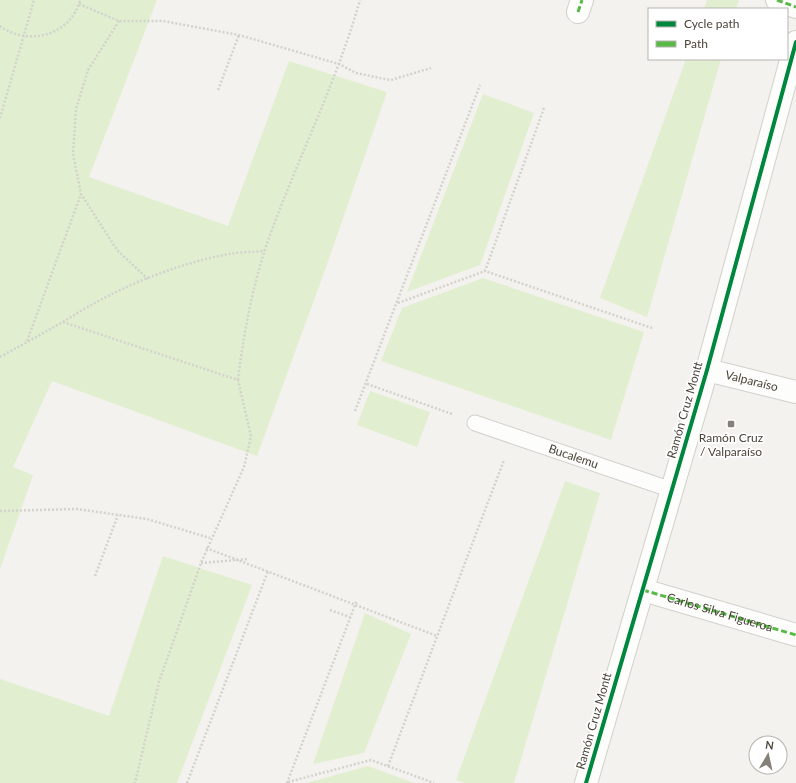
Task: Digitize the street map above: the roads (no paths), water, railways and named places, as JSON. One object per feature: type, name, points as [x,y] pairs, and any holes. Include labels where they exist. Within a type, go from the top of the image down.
[{"type":"street","points":[[777,0],[796,7]]},
{"type":"street","name":"Ramón Cruz Montt","points":[[586,783],[707,370],[796,42]]},
{"type":"street","name":"Valparaíso","points":[[707,370],[796,392]]},
{"type":"street","name":"Carlos Silva Figueroa","points":[[643,590],[796,635]]},
{"type":"lane","name":"Bucalemu","points":[[475,423],[672,490]]},
{"type":"place","name":"Ramón Cruz / Valparaíso","points":[[731,424]]}]
